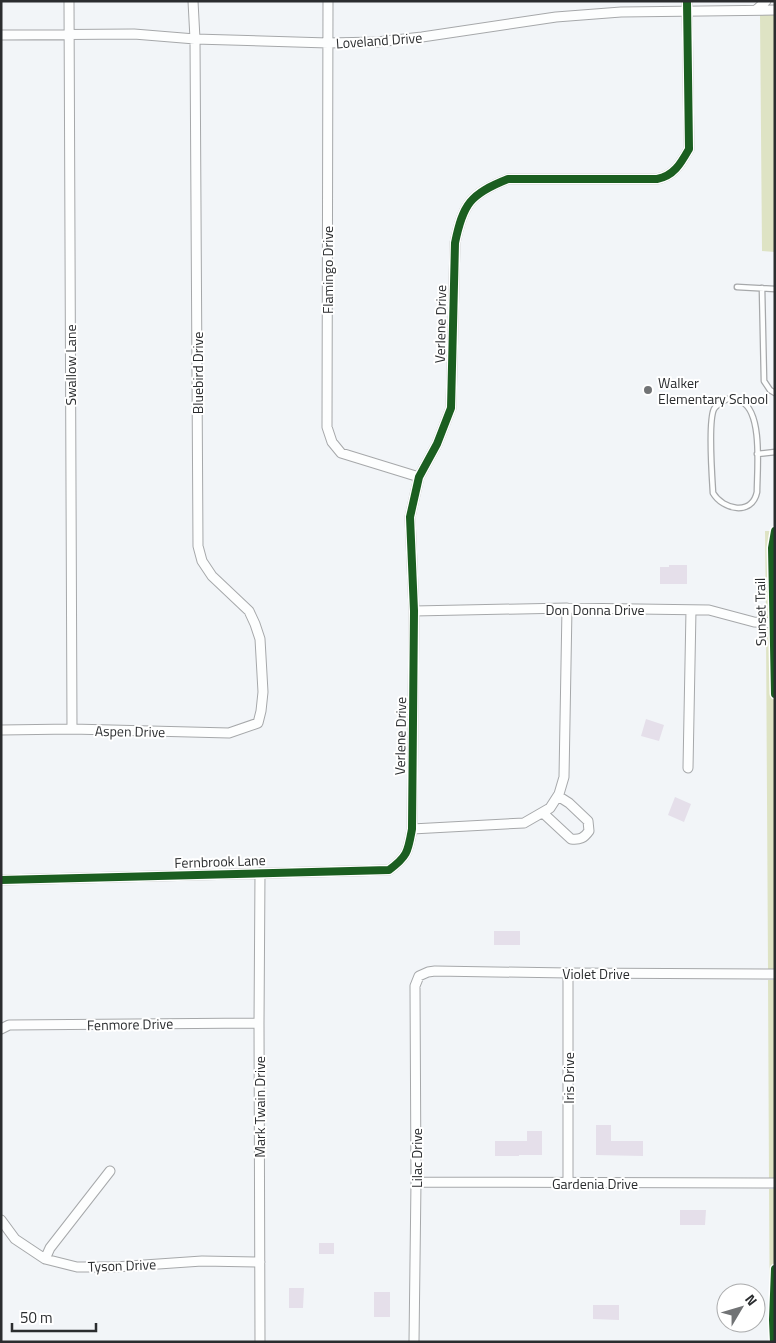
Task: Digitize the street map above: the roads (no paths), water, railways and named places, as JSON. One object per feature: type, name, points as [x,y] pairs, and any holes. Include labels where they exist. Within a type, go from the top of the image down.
[{"type":"street","name":"Swallow Lane","points":[[69,1],[72,730]]},
{"type":"street","name":"Bluebird Drive","points":[[193,1],[195,39],[198,546],[202,561],[212,576],[249,611],[255,624],[260,639],[263,692],[258,722]]},
{"type":"street","name":"Flamingo Drive","points":[[328,1],[327,427],[332,442],[341,453],[419,476]]},
{"type":"street","points":[[756,10],[766,1]]},
{"type":"street","name":"Loveland Drive","points":[[1,34],[134,34],[195,39],[328,44],[377,42],[566,16],[687,6],[775,10]]},
{"type":"street","name":"Verlene Drive","points":[[412,829],[414,611],[410,517],[419,476],[437,444],[451,408],[455,243],[459,222],[466,208],[476,196],[508,179],[657,179],[664,178],[680,166],[689,149],[687,6]]},
{"type":"street","points":[[412,829],[524,824],[550,808],[558,796],[564,777],[568,608]]},
{"type":"street","name":"Don Donna Drive","points":[[414,611],[568,608],[709,610],[754,622],[775,623]]},
{"type":"street","points":[[688,768],[691,610]]},
{"type":"street","name":"Aspen Drive","points":[[1,730],[229,733],[258,722]]},
{"type":"street","points":[[543,813],[572,839],[581,839],[586,836],[589,831],[588,821],[569,803],[558,796]]},
{"type":"street","name":"Fernbrook Lane","points":[[1,880],[389,870],[401,862],[408,852],[412,829]]},
{"type":"street","name":"Mark Twain Drive","points":[[260,872],[260,1342]]},
{"type":"street","name":"Violet Drive","points":[[419,976],[435,971],[775,974]]},
{"type":"street","name":"Iris Drive","points":[[568,973],[568,1183]]},
{"type":"street","name":"Lilac Drive","points":[[414,1342],[416,1182],[415,986],[419,976]]},
{"type":"street","name":"Fenmore Drive","points":[[1,1028],[9,1025],[259,1023]]},
{"type":"street","points":[[45,1260],[50,1248],[110,1171]]},
{"type":"street","name":"Gardenia Drive","points":[[416,1182],[775,1183]]},
{"type":"street","name":"Tyson Drive","points":[[1,1220],[16,1239],[45,1260],[76,1266],[114,1267],[202,1261],[260,1262]]},
{"type":"lane","points":[[737,287],[775,289]]},
{"type":"lane","points":[[762,288],[764,381],[770,390],[775,393]]},
{"type":"lane","points":[[727,399],[735,399],[743,402],[750,409],[757,433],[757,454],[756,492],[753,503],[749,506],[731,508],[721,503],[713,493],[711,434],[714,408],[719,403],[727,399]]},
{"type":"lane","points":[[757,454],[775,452]]},
{"type":"place","name":"Walker Elementary School","points":[[648,390]]}]
